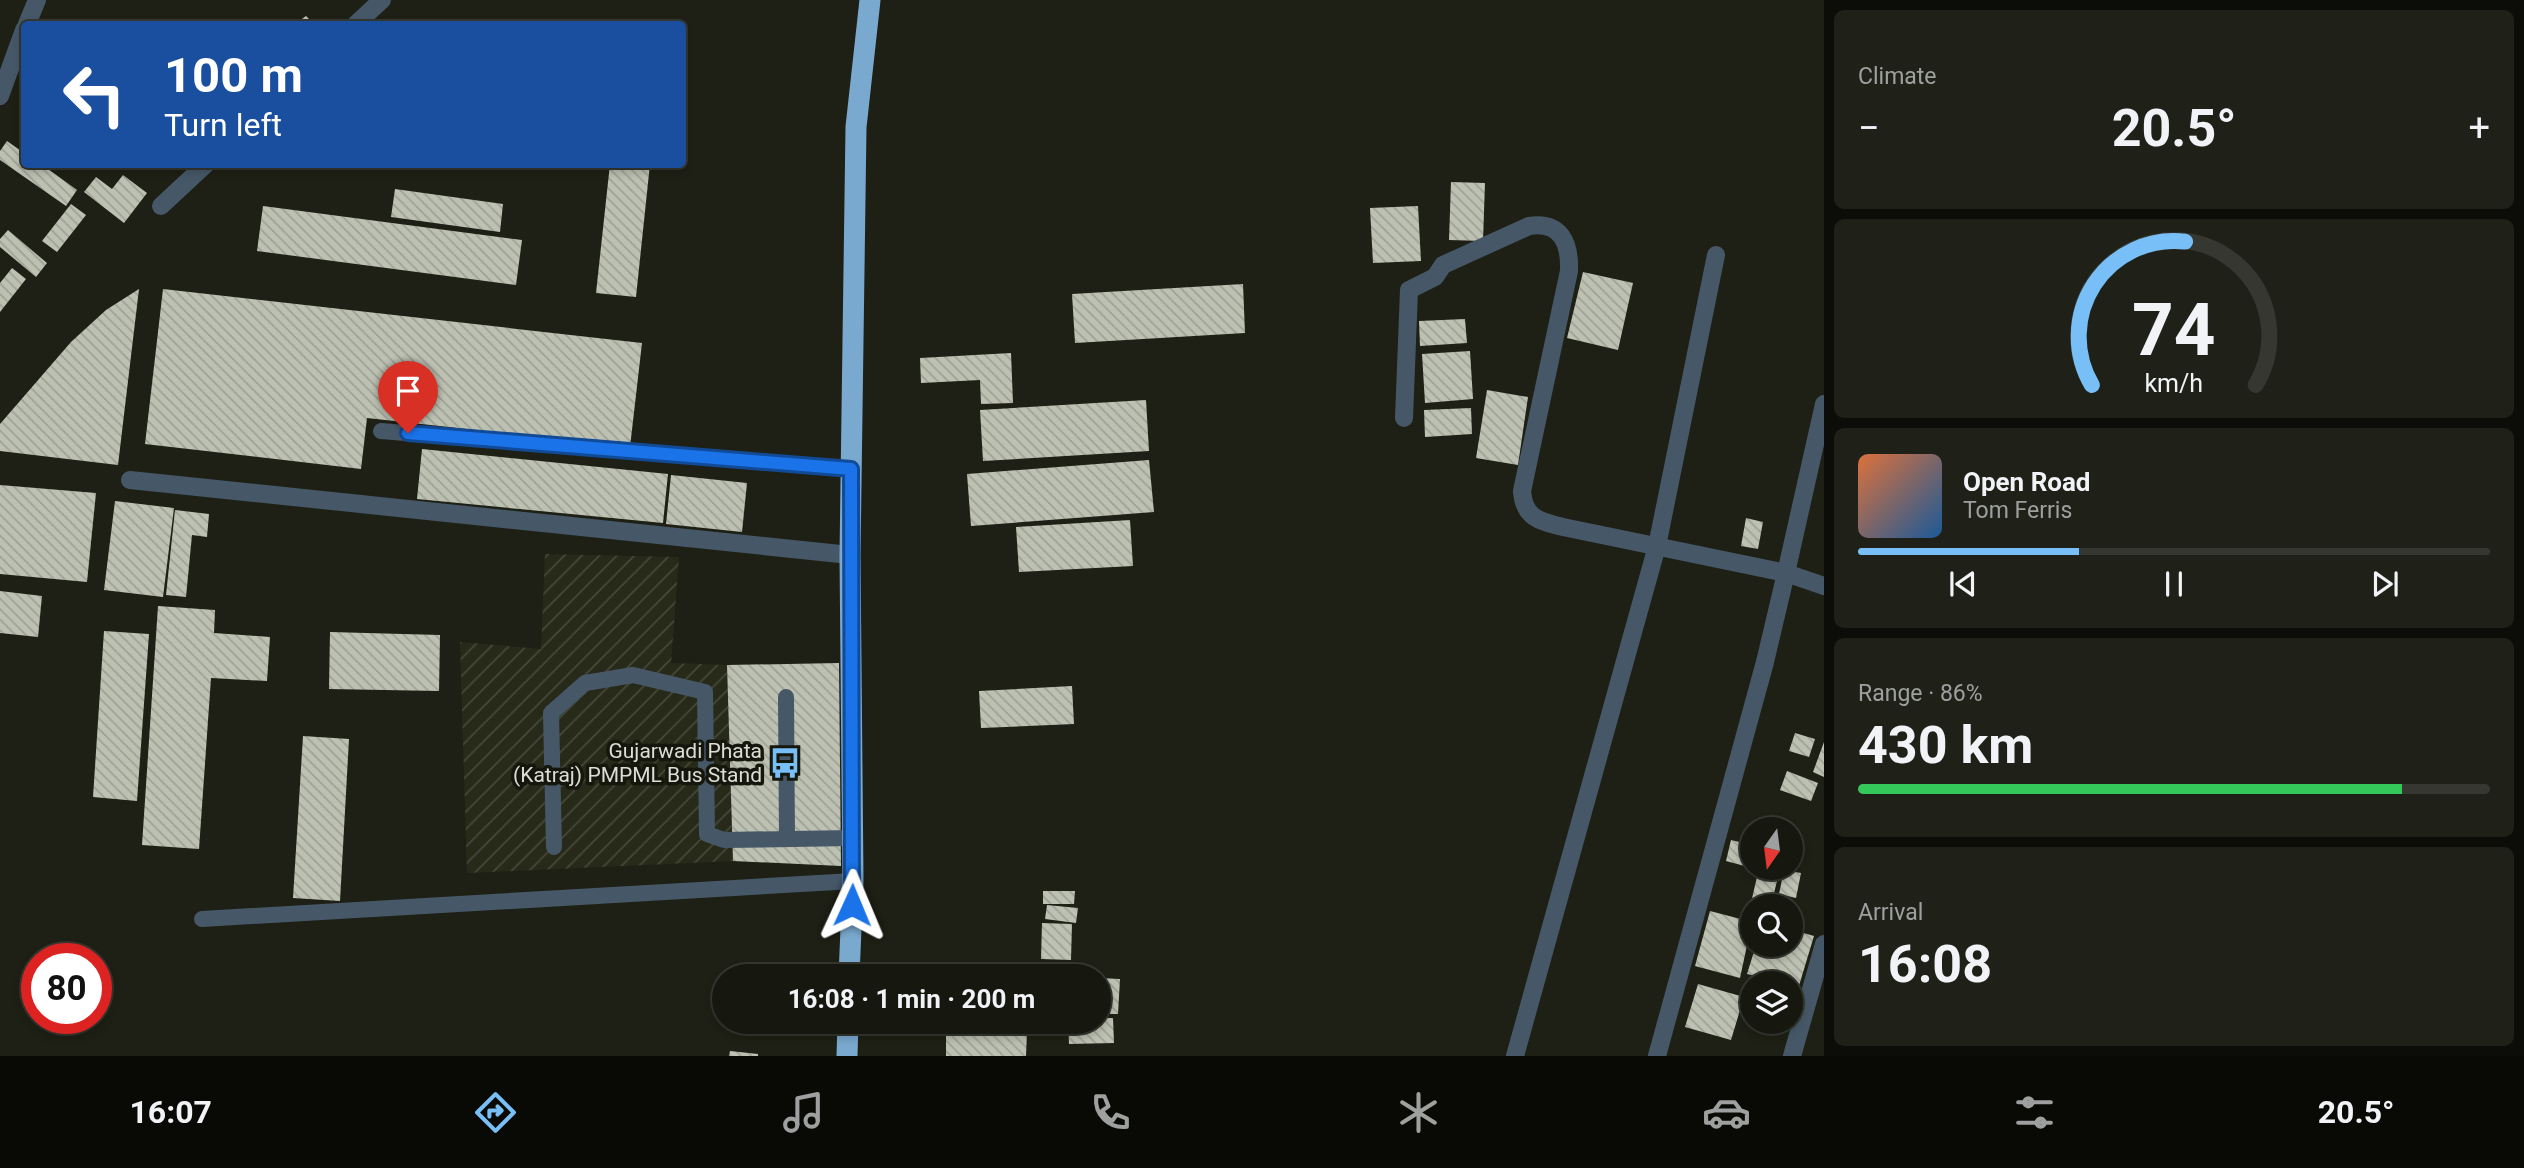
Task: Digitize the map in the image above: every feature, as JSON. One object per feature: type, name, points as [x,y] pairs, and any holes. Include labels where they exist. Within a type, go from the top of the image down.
[{"type":"highway","points":[[850,964],[853,881],[850,555],[856,127],[870,0]]},
{"type":"highway","points":[[847,1056],[848,1034]]},
{"type":"street","points":[[28,21],[37,0]]},
{"type":"street","points":[[359,21],[382,0]]},
{"type":"street","points":[[0,96],[21,38]]},
{"type":"street","points":[[161,206],[202,168]]},
{"type":"street","points":[[1404,418],[1409,290],[1435,277],[1443,265],[1530,226],[1542,224],[1555,227],[1564,237],[1570,253],[1569,271],[1522,491],[1523,507],[1530,516],[1542,522],[1786,573],[1824,586]]},
{"type":"street","points":[[1516,1056],[1657,547],[1716,255]]},
{"type":"street","points":[[1657,1056],[1765,662],[1824,404]]},
{"type":"street","points":[[130,480],[850,555]]},
{"type":"street","points":[[1792,1056],[1824,944]]},
{"type":"lane","points":[[381,431],[851,469]]},
{"type":"lane","points":[[554,847],[551,713],[585,683],[633,676],[705,692],[708,834],[724,840],[852,838]]},
{"type":"lane","points":[[786,697],[787,839]]},
{"type":"lane","points":[[202,919],[853,881]]},
{"type":"shaded area","points":[[545,554],[679,557],[671,663],[727,665],[733,861],[467,873],[460,642],[541,649]]},
{"type":"building","points":[[7,141],[21,151],[21,168],[47,168],[77,190],[66,206],[0,160],[0,151]]},
{"type":"building","points":[[610,168],[650,168],[636,297],[596,293]]},
{"type":"building","points":[[123,175],[147,193],[124,223],[84,192],[96,177],[112,189]]},
{"type":"building","points":[[1451,182],[1485,183],[1483,241],[1449,240]]},
{"type":"building","points":[[395,189],[503,204],[500,232],[391,217]]},
{"type":"building","points":[[71,204],[86,215],[57,252],[42,241]]},
{"type":"building","points":[[263,206],[522,240],[516,285],[257,251]]},
{"type":"building","points":[[1418,206],[1421,261],[1373,263],[1370,208]]},
{"type":"building","points":[[8,230],[47,263],[36,277],[0,247],[0,239]]},
{"type":"building","points":[[12,268],[26,279],[0,312],[0,283]]},
{"type":"building","points":[[1583,272],[1633,283],[1618,350],[1567,338]]},
{"type":"building","points":[[1243,284],[1245,333],[1075,343],[1072,294]]},
{"type":"building","points":[[139,289],[118,465],[0,451],[0,424],[71,342],[106,310]]},
{"type":"building","points":[[163,289],[642,343],[630,447],[367,418],[361,469],[145,444]]},
{"type":"building","points":[[1465,319],[1467,343],[1420,346],[1419,321]]},
{"type":"building","points":[[1470,351],[1473,399],[1425,403],[1422,354]]},
{"type":"building","points":[[1011,353],[1013,403],[981,404],[980,380],[921,383],[920,358]]},
{"type":"building","points":[[1487,390],[1528,397],[1518,465],[1476,458]]},
{"type":"building","points":[[1146,400],[1149,451],[983,461],[980,410]]},
{"type":"building","points":[[1471,408],[1472,434],[1425,437],[1424,410]]},
{"type":"building","points":[[422,449],[668,474],[663,523],[417,499]]},
{"type":"building","points":[[1149,460],[1154,512],[971,526],[967,474]]},
{"type":"building","points":[[671,475],[747,483],[742,532],[666,524]]},
{"type":"building","points":[[0,485],[96,493],[87,582],[0,574]]},
{"type":"building","points":[[115,501],[174,508],[163,597],[104,590]]},
{"type":"building","points":[[175,510],[209,514],[207,537],[192,535],[186,597],[166,595]]},
{"type":"building","points":[[1746,518],[1763,522],[1758,549],[1741,546]]},
{"type":"building","points":[[1130,520],[1133,566],[1019,572],[1016,527]]},
{"type":"building","points":[[0,591],[42,596],[38,637],[0,633]]},
{"type":"building","points":[[158,606],[215,610],[214,633],[270,637],[267,681],[211,678],[199,849],[142,845]]},
{"type":"building","points":[[104,631],[149,634],[137,801],[93,797]]},
{"type":"building","points":[[330,632],[440,635],[439,691],[329,689]]},
{"type":"building","name":"Gujarwadi Phata (Katraj) PMPML Bus Stand","points":[[839,663],[841,866],[733,861],[727,665]]},
{"type":"building","points":[[1072,686],[1074,724],[981,728],[979,691]]},
{"type":"building","points":[[1795,733],[1815,739],[1809,757],[1789,751]]},
{"type":"building","points":[[303,736],[349,739],[340,901],[293,898]]},
{"type":"building","points":[[1824,742],[1824,777],[1813,772]]},
{"type":"building","points":[[1787,771],[1818,783],[1811,801],[1780,790]]},
{"type":"building","points":[[1731,840],[1740,842],[1740,865],[1726,861]]},
{"type":"building","points":[[1756,880],[1777,880],[1774,894],[1753,894]]},
{"type":"building","points":[[1782,880],[1800,880],[1797,894],[1779,894]]},
{"type":"building","points":[[1043,891],[1075,891],[1074,904],[1043,904]]},
{"type":"building","points":[[1047,905],[1078,908],[1076,923],[1045,919]]},
{"type":"building","points":[[1710,911],[1740,919],[1740,957],[1744,957],[1740,978],[1695,966]]},
{"type":"building","points":[[1042,923],[1072,924],[1071,960],[1041,959]]},
{"type":"building","points":[[1803,933],[1814,936],[1803,972],[1748,971],[1752,957],[1803,957]]},
{"type":"building","points":[[1111,979],[1120,979],[1118,1014],[1111,1014]]},
{"type":"building","points":[[1698,984],[1740,996],[1740,1010],[1731,1040],[1685,1027]]},
{"type":"building","points":[[1113,1018],[1114,1043],[1069,1044],[1069,1034],[1111,1034]]},
{"type":"building","points":[[946,1034],[1027,1034],[1026,1056],[946,1056]]},
{"type":"building","points":[[730,1051],[758,1054],[758,1056],[729,1056]]},
{"type":"place","name":"Gujarwadi Phata (Katraj) PMPML Bus Stand","points":[[785,763]]},
{"type":"route","points":[[408,433],[851,469],[852,905]]}]
